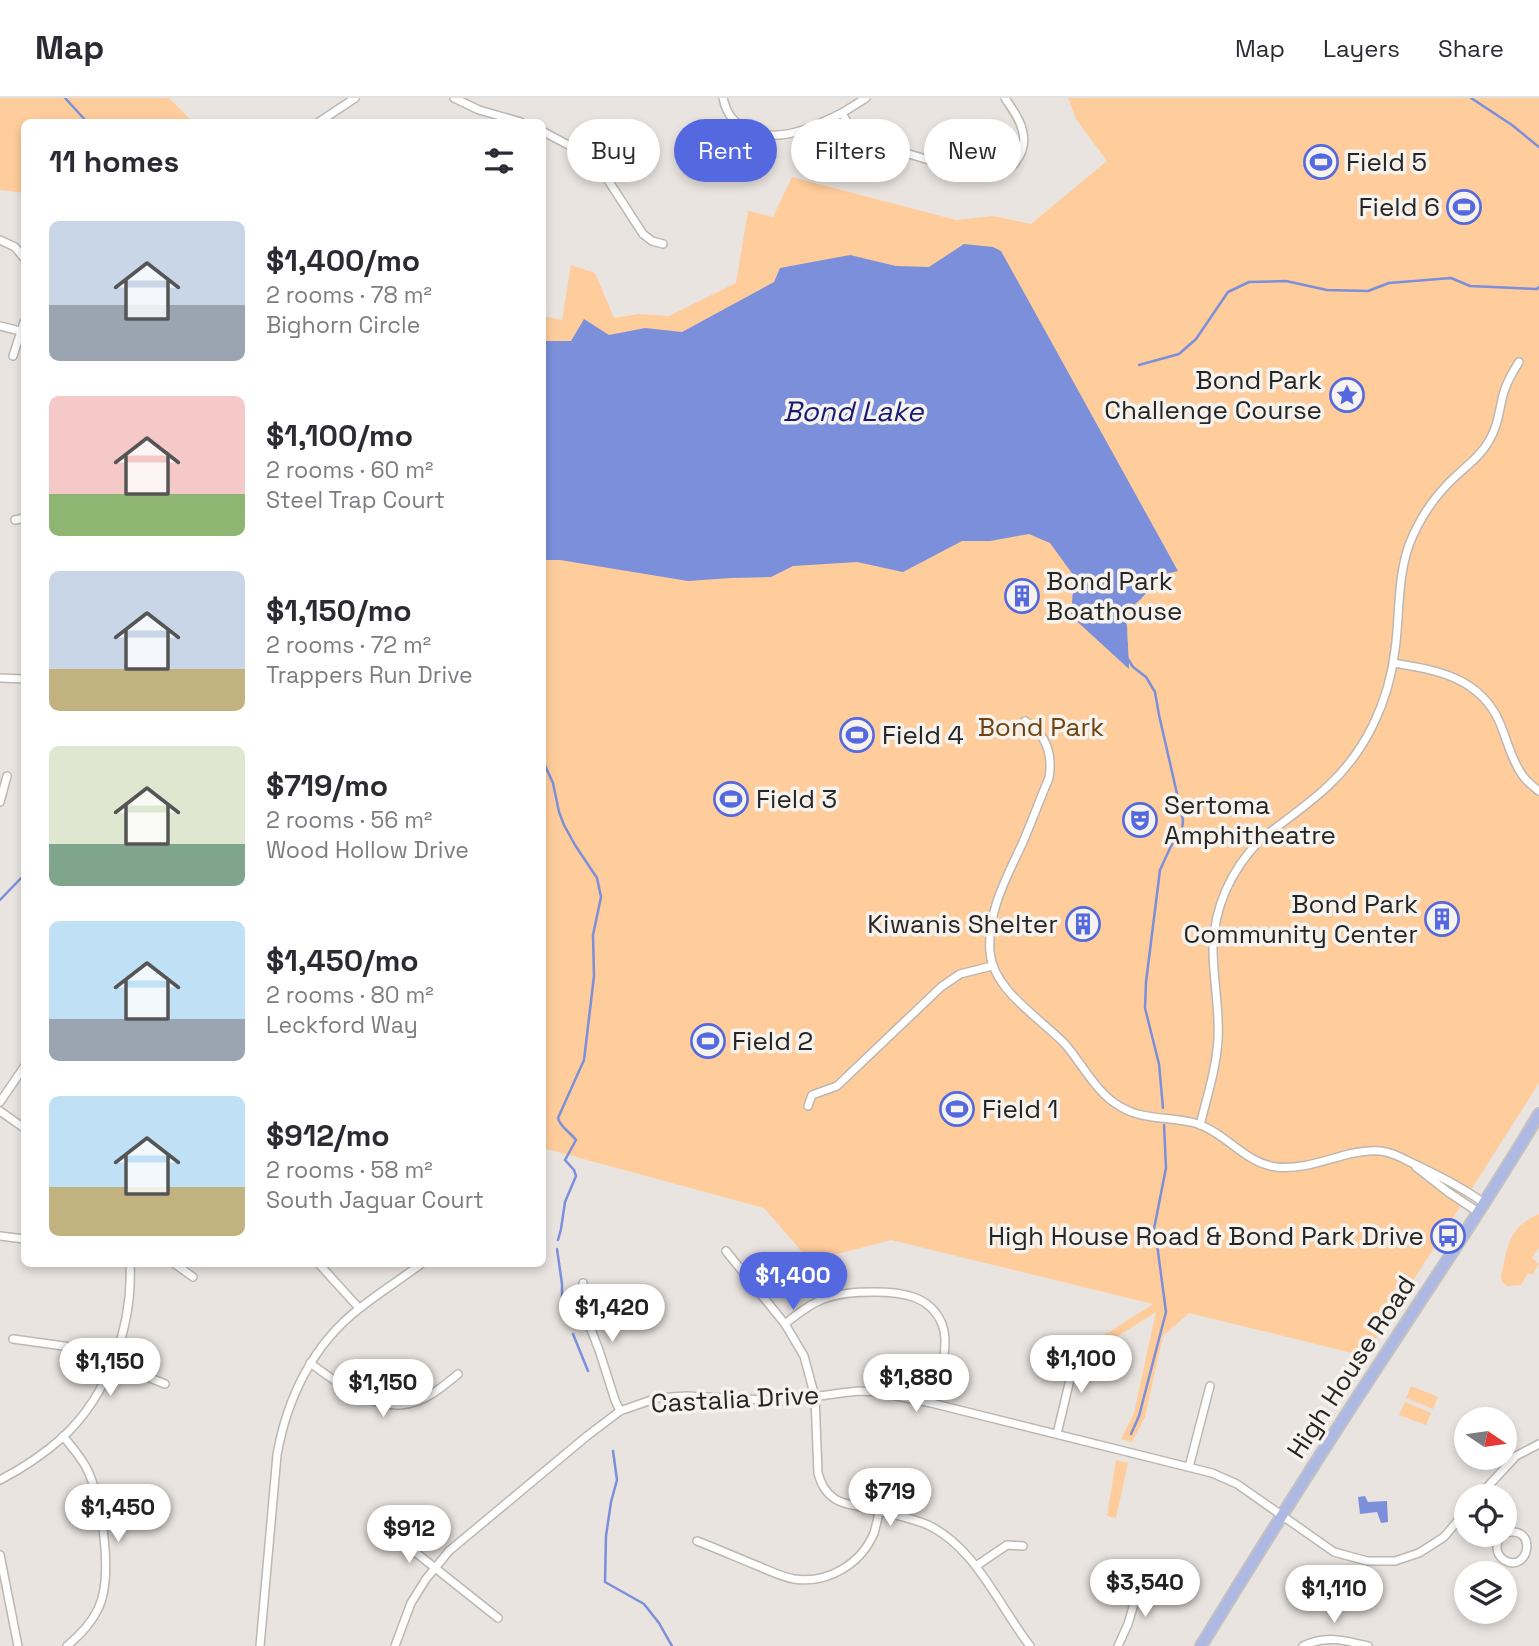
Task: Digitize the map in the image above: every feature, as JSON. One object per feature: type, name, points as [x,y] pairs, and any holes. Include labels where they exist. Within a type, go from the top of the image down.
[{"type":"main road","name":"High House Road","points":[[1201,1646],[1539,1114]]},
{"type":"street","points":[[324,119],[355,98]]},
{"type":"street","points":[[723,98],[732,119]]},
{"type":"street","points":[[777,136],[804,129],[842,113],[866,98]]},
{"type":"street","points":[[842,113],[850,127],[863,140],[967,172],[990,176],[1003,172],[1017,162],[1023,146],[1022,127],[1005,98]]},
{"type":"street","points":[[458,99],[479,110],[510,119]]},
{"type":"street","points":[[546,133],[567,145]]},
{"type":"street","points":[[609,182],[642,234],[663,244]]},
{"type":"street","points":[[0,240],[15,247],[21,254]]},
{"type":"street","points":[[0,326],[21,331]]},
{"type":"street","points":[[13,356],[21,337]]},
{"type":"street","points":[[1200,1125],[1217,1049],[1218,1021],[1213,949],[1216,923],[1226,888],[1243,858],[1261,839],[1328,787],[1354,757],[1376,719],[1394,663],[1401,580],[1409,544],[1424,515],[1447,485],[1470,465],[1491,438],[1499,420],[1509,378],[1519,362]]},
{"type":"street","points":[[15,520],[21,519]]},
{"type":"street","points":[[1394,663],[1441,673],[1471,686],[1488,702],[1499,721],[1512,757],[1524,777],[1539,792]]},
{"type":"street","points":[[0,678],[21,679]]},
{"type":"street","points":[[1025,722],[1037,730],[1048,746],[1051,768],[995,905],[990,936],[992,966],[1012,994],[1066,1045],[1103,1093],[1119,1107],[1132,1113],[1200,1125],[1268,1166],[1307,1165],[1369,1150],[1394,1154],[1410,1162],[1448,1192],[1481,1208]]},
{"type":"street","points":[[0,802],[8,776]]},
{"type":"street","points":[[808,1106],[812,1095],[836,1086],[941,988],[960,974],[992,966]]},
{"type":"street","points":[[0,1102],[21,1071]]},
{"type":"street","points":[[0,1111],[21,1126]]},
{"type":"street","points":[[0,1236],[21,1239]]},
{"type":"street","points":[[726,1251],[785,1324],[804,1356],[815,1396],[820,1482],[828,1493],[842,1502],[916,1521],[943,1533],[960,1547],[976,1566],[1030,1646]]},
{"type":"street","points":[[0,1480],[34,1460],[63,1436],[91,1403],[119,1346],[127,1315],[130,1267]]},
{"type":"street","points":[[180,1267],[193,1276]]},
{"type":"street","points":[[322,1267],[359,1308]]},
{"type":"street","points":[[260,1646],[277,1455],[288,1407],[310,1363],[327,1339],[359,1308],[417,1267]]},
{"type":"street","points":[[583,1283],[580,1304],[620,1411]]},
{"type":"street","points":[[785,1324],[810,1305],[848,1293],[894,1292],[908,1294],[925,1302],[942,1324],[945,1342],[932,1403]]},
{"type":"street","points":[[13,1339],[85,1351],[164,1384]]},
{"type":"street","points":[[1057,1434],[1077,1350]]},
{"type":"street","points":[[310,1363],[363,1397],[384,1405],[417,1402],[438,1391],[458,1374]]},
{"type":"street","points":[[1189,1467],[1210,1386]]},
{"type":"street","name":"Castalia Drive","points":[[395,1646],[411,1603],[449,1551],[620,1411],[656,1398],[672,1396],[777,1401],[868,1392],[932,1403],[1225,1478],[1334,1552],[1367,1561],[1395,1561],[1419,1553],[1444,1537],[1454,1525]]},
{"type":"street","points":[[63,1436],[86,1468],[98,1499],[105,1560],[103,1595],[99,1608],[84,1631],[67,1646]]},
{"type":"street","points":[[1490,1484],[1516,1456],[1539,1444]]},
{"type":"street","points":[[98,1499],[140,1491]]},
{"type":"street","points":[[697,1541],[786,1577],[808,1580],[834,1574],[855,1560],[874,1533],[880,1511]]},
{"type":"street","points":[[1514,1531],[1526,1540],[1527,1550],[1522,1559],[1512,1562],[1503,1559],[1497,1551],[1501,1535],[1514,1531]]},
{"type":"street","points":[[400,1540],[498,1618]]},
{"type":"street","points":[[976,1566],[1007,1545],[1023,1546]]},
{"type":"street","points":[[0,1555],[18,1646]]},
{"type":"street","points":[[1118,1646],[1128,1624],[1141,1580]]},
{"type":"street","points":[[1303,1646],[1314,1641],[1332,1639],[1368,1646]]},
{"type":"green space","points":[[0,98],[169,98],[190,119],[21,119],[21,193],[0,190]]},
{"type":"green space","name":"Bond Park","points":[[1068,98],[1539,98],[1539,1083],[1365,1356],[1189,1313],[1163,1336],[1145,1417],[1132,1442],[1121,1439],[1134,1413],[1156,1312],[1096,1350],[1092,1343],[1153,1304],[891,1240],[810,1261],[764,1208],[546,1149],[546,317],[562,320],[571,265],[595,273],[614,318],[639,314],[669,316],[736,283],[748,211],[773,217],[791,179],[791,182],[811,182],[956,220],[993,216],[1031,224],[1107,161],[1076,119]]},
{"type":"green space","points":[[1539,1214],[1539,1248],[1532,1258],[1539,1264],[1532,1275],[1528,1273],[1521,1285],[1507,1286],[1502,1282],[1501,1276],[1511,1239],[1521,1225]]},
{"type":"green space","points":[[1411,1386],[1438,1397],[1433,1409],[1406,1398]]},
{"type":"green space","points":[[1405,1402],[1431,1413],[1426,1425],[1399,1415]]},
{"type":"green space","points":[[1116,1460],[1128,1463],[1116,1518],[1107,1516]]},
{"type":"water","name":"Bond Lake","points":[[964,244],[993,247],[1001,251],[1178,571],[1161,575],[1141,599],[1122,615],[1127,626],[1129,669],[1071,616],[1074,576],[1050,543],[1029,534],[990,541],[962,541],[903,572],[857,562],[793,566],[771,577],[688,581],[546,560],[546,341],[571,341],[584,319],[609,335],[645,328],[682,332],[774,282],[780,268],[850,255],[896,266],[929,267]]},
{"type":"water","points":[[1365,1496],[1368,1502],[1387,1501],[1388,1522],[1381,1523],[1377,1512],[1360,1514],[1358,1497]]},
{"type":"waterway","points":[[65,98],[84,119]]},
{"type":"waterway","points":[[1471,98],[1539,147]]},
{"type":"waterway","points":[[1139,365],[1179,354],[1196,339],[1228,292],[1249,282],[1286,281],[1327,290],[1368,291],[1389,283],[1451,278],[1470,286],[1539,287]]},
{"type":"waterway","points":[[1128,659],[1133,667],[1146,677],[1155,692],[1183,820],[1182,831],[1171,846],[1160,870],[1146,982],[1145,1008],[1159,1064],[1163,1108]]},
{"type":"waterway","points":[[546,768],[564,825],[597,878],[601,897],[593,935],[594,976],[584,1060],[558,1118],[576,1140],[565,1160],[576,1176],[565,1202],[558,1240]]},
{"type":"waterway","points":[[0,900],[21,878]]},
{"type":"waterway","points":[[1154,1229],[1166,1168],[1164,1125]]},
{"type":"waterway","points":[[1131,1434],[1139,1416],[1166,1312],[1157,1244]]},
{"type":"waterway","points":[[557,1249],[562,1284],[562,1314]]},
{"type":"waterway","points":[[573,1334],[588,1371]]},
{"type":"waterway","points":[[613,1451],[617,1480],[606,1536],[605,1582],[644,1604],[672,1646]]},
{"type":"place","name":"Field 5","points":[[1321,162]]},
{"type":"place","name":"Field 6","points":[[1464,207]]},
{"type":"place","name":"Bond Park Challenge Course","points":[[1347,395]]},
{"type":"place","name":"Bond Park Boathouse","points":[[1022,596]]},
{"type":"place","name":"Field 4","points":[[857,735]]},
{"type":"place","name":"Field 3","points":[[731,799]]},
{"type":"place","name":"Sertoma Amphitheatre","points":[[1140,820]]},
{"type":"place","name":"Bond Park Community Center","points":[[1442,919]]},
{"type":"place","name":"Kiwanis Shelter","points":[[1083,924]]},
{"type":"place","name":"Field 2","points":[[708,1041]]},
{"type":"place","name":"Field 1","points":[[957,1109]]},
{"type":"place","name":"High House Road & Bond Park Drive","points":[[1448,1236]]}]
